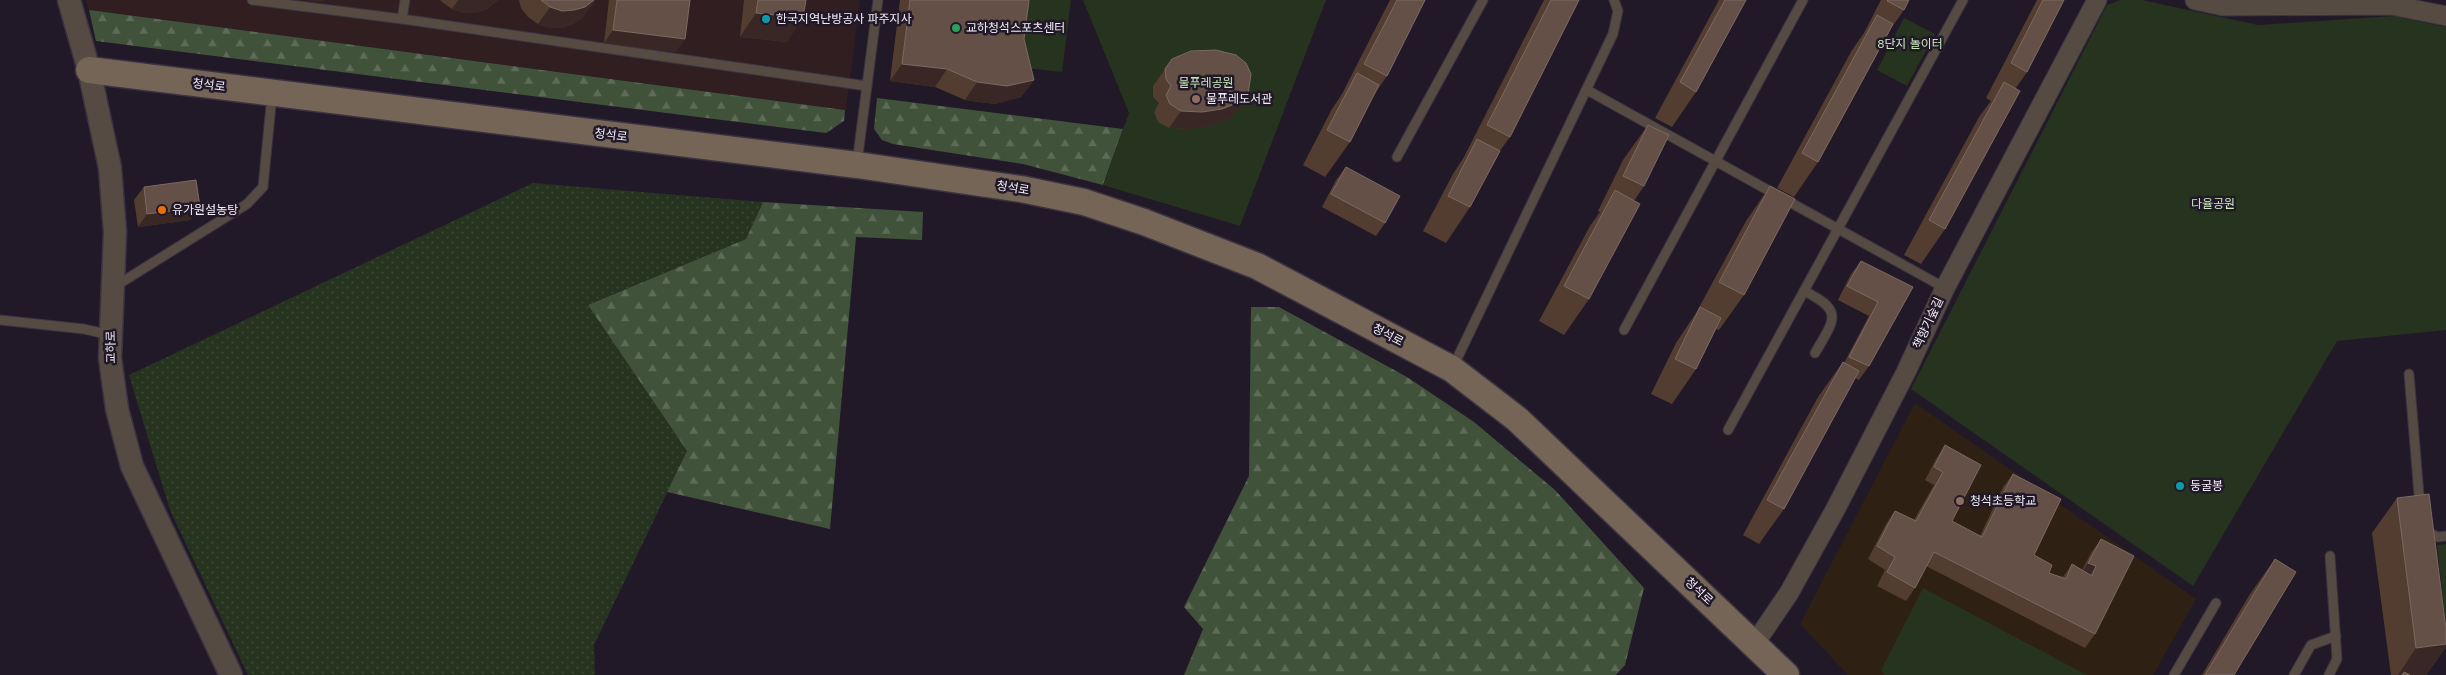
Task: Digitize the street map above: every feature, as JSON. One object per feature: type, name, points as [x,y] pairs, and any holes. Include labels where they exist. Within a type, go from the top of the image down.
[{"type":"main road","name":"청석로","points":[[89,70],[857,165],[1020,189],[1084,202],[1144,222],[1257,266],[1452,369],[1517,419],[1786,675]]},
{"type":"street","name":"교하로","points":[[69,0],[89,70],[110,168],[115,232],[110,358],[117,409],[132,466],[231,675]]},
{"type":"street","name":"책향기숲길","points":[[1755,644],[1789,593],[1835,510],[1906,372],[1945,288],[2097,0]]},
{"type":"street","points":[[2195,0],[2223,6],[2391,5],[2446,16]]},
{"type":"lane","points":[[252,0],[402,19],[867,86]]},
{"type":"lane","points":[[402,19],[405,0]]},
{"type":"lane","points":[[857,165],[878,0]]},
{"type":"lane","points":[[1397,157],[1483,0]]},
{"type":"lane","points":[[1452,369],[1613,34],[1618,11],[1614,0]]},
{"type":"lane","points":[[1624,330],[1803,0]]},
{"type":"lane","points":[[1728,430],[1963,0]]},
{"type":"lane","points":[[1587,90],[1945,288]]},
{"type":"lane","points":[[112,289],[247,204],[263,187],[272,93]]},
{"type":"lane","points":[[1804,291],[1822,300],[1832,311],[1832,322],[1816,353]]},
{"type":"lane","points":[[0,320],[84,329],[110,335]]},
{"type":"lane","points":[[2409,374],[2422,528],[2438,537],[2446,536]]},
{"type":"lane","points":[[2329,675],[2337,659],[2330,556]]},
{"type":"lane","points":[[2174,675],[2216,603]]},
{"type":"lane","points":[[2294,675],[2311,645],[2336,636]]},
{"type":"shaded area","points":[[86,0],[860,0],[846,110],[89,10]]},
{"type":"shaded area","name":"청석초등학교","points":[[1915,403],[2196,599],[2153,675],[1848,675],[1800,624]]},
{"type":"green space","points":[[1023,0],[1071,0],[1062,72],[1016,67]]},
{"type":"green space","name":"물푸레공원","points":[[1083,0],[1326,0],[1240,226],[1103,185],[1129,113]]},
{"type":"green space","name":"다율공원","points":[[2120,0],[2142,0],[2258,25],[2393,16],[2446,27],[2446,330],[2337,341],[2193,586],[1911,389],[2107,5]]},
{"type":"green space","points":[[89,10],[845,110],[844,121],[826,133],[96,41]]},
{"type":"green space","name":"8단지 놀이터","points":[[1904,18],[1935,34],[1907,86],[1877,70]]},
{"type":"green space","points":[[877,98],[1123,129],[1103,185],[1023,164],[893,144],[882,140],[874,129]]},
{"type":"green space","points":[[533,183],[763,202],[746,239],[588,305],[687,451],[594,645],[595,675],[248,675],[170,510],[129,375]]},
{"type":"green space","points":[[763,202],[923,212],[922,240],[856,237],[830,529],[667,492],[687,451],[588,305],[746,239]]},
{"type":"green space","points":[[1251,307],[1279,307],[1407,377],[1474,422],[1555,490],[1644,588],[1625,665],[1616,675],[1184,675],[1203,629],[1184,607],[1249,476]]},
{"type":"green space","points":[[2446,544],[2446,625],[2437,545]]},
{"type":"green space","points":[[1923,588],[2087,675],[1885,675],[1881,670]]},
{"type":"building","points":[[541,0],[594,0],[585,7],[562,11],[550,7]]},
{"type":"building","points":[[617,0],[690,0],[685,39],[613,30]]},
{"type":"building","points":[[758,0],[806,0],[803,18],[756,13]]},
{"type":"building","name":"교하청석스포츠센터","points":[[910,0],[1029,0],[1024,39],[1034,80],[1007,86],[977,82],[947,69],[902,64]]},
{"type":"building","points":[[1397,0],[1425,0],[1387,76],[1364,64]]},
{"type":"building","points":[[1551,0],[1579,0],[1510,137],[1487,125]]},
{"type":"building","points":[[1725,0],[1746,0],[1696,92],[1680,82]]},
{"type":"building","points":[[1888,0],[1909,0],[1904,10]]},
{"type":"building","points":[[2043,0],[2064,0],[2027,72],[2011,63]]},
{"type":"building","points":[[1877,15],[1893,24],[1818,162],[1802,153]]},
{"type":"building","name":"물푸레도서관","points":[[1216,50],[1236,55],[1246,63],[1251,74],[1248,95],[1242,101],[1222,109],[1202,112],[1181,111],[1170,104],[1166,95],[1171,86],[1166,79],[1165,69],[1172,59],[1191,51]]},
{"type":"building","points":[[1357,73],[1379,85],[1350,142],[1327,130]]},
{"type":"building","points":[[2004,82],[2020,91],[1945,229],[1929,220]]},
{"type":"building","points":[[1648,125],[1669,135],[1644,186],[1623,176]]},
{"type":"building","points":[[1477,139],[1500,151],[1470,207],[1448,196]]},
{"type":"building","points":[[1346,167],[1400,196],[1385,223],[1331,194]]},
{"type":"building","points":[[196,180],[200,207],[147,214],[144,187]]},
{"type":"building","points":[[1770,186],[1795,199],[1744,295],[1719,282]]},
{"type":"building","points":[[1615,190],[1640,204],[1589,299],[1564,286]]},
{"type":"building","points":[[1861,261],[1913,287],[1869,366],[1849,357],[1878,302],[1847,286]]},
{"type":"building","points":[[1700,307],[1721,318],[1696,369],[1675,359]]},
{"type":"building","points":[[1843,362],[1859,371],[1784,509],[1767,500]]},
{"type":"building","points":[[1945,445],[1981,465],[1952,521],[1982,537],[2013,474],[2061,499],[2034,555],[2052,565],[2049,573],[2066,579],[2072,564],[2092,576],[2096,566],[2088,563],[2101,539],[2134,556],[2095,634],[1934,552],[1915,588],[1887,572],[1895,557],[1877,546],[1895,511],[1916,521],[1943,472],[1934,467]]},
{"type":"building","points":[[2429,494],[2446,629],[2446,644],[2416,648],[2397,498]]},
{"type":"building","points":[[2275,559],[2296,572],[2234,675],[2205,675]]},
{"type":"place","name":"한국지역난방공사 파주지사","points":[[766,19]]},
{"type":"place","name":"교하청석스포츠센터","points":[[956,28]]},
{"type":"place","name":"물푸레도서관","points":[[1196,99]]},
{"type":"place","name":"유가원설농탕","points":[[162,210]]},
{"type":"place","name":"둥굴봉","points":[[2180,486]]},
{"type":"place","name":"청석초등학교","points":[[1960,501]]}]
